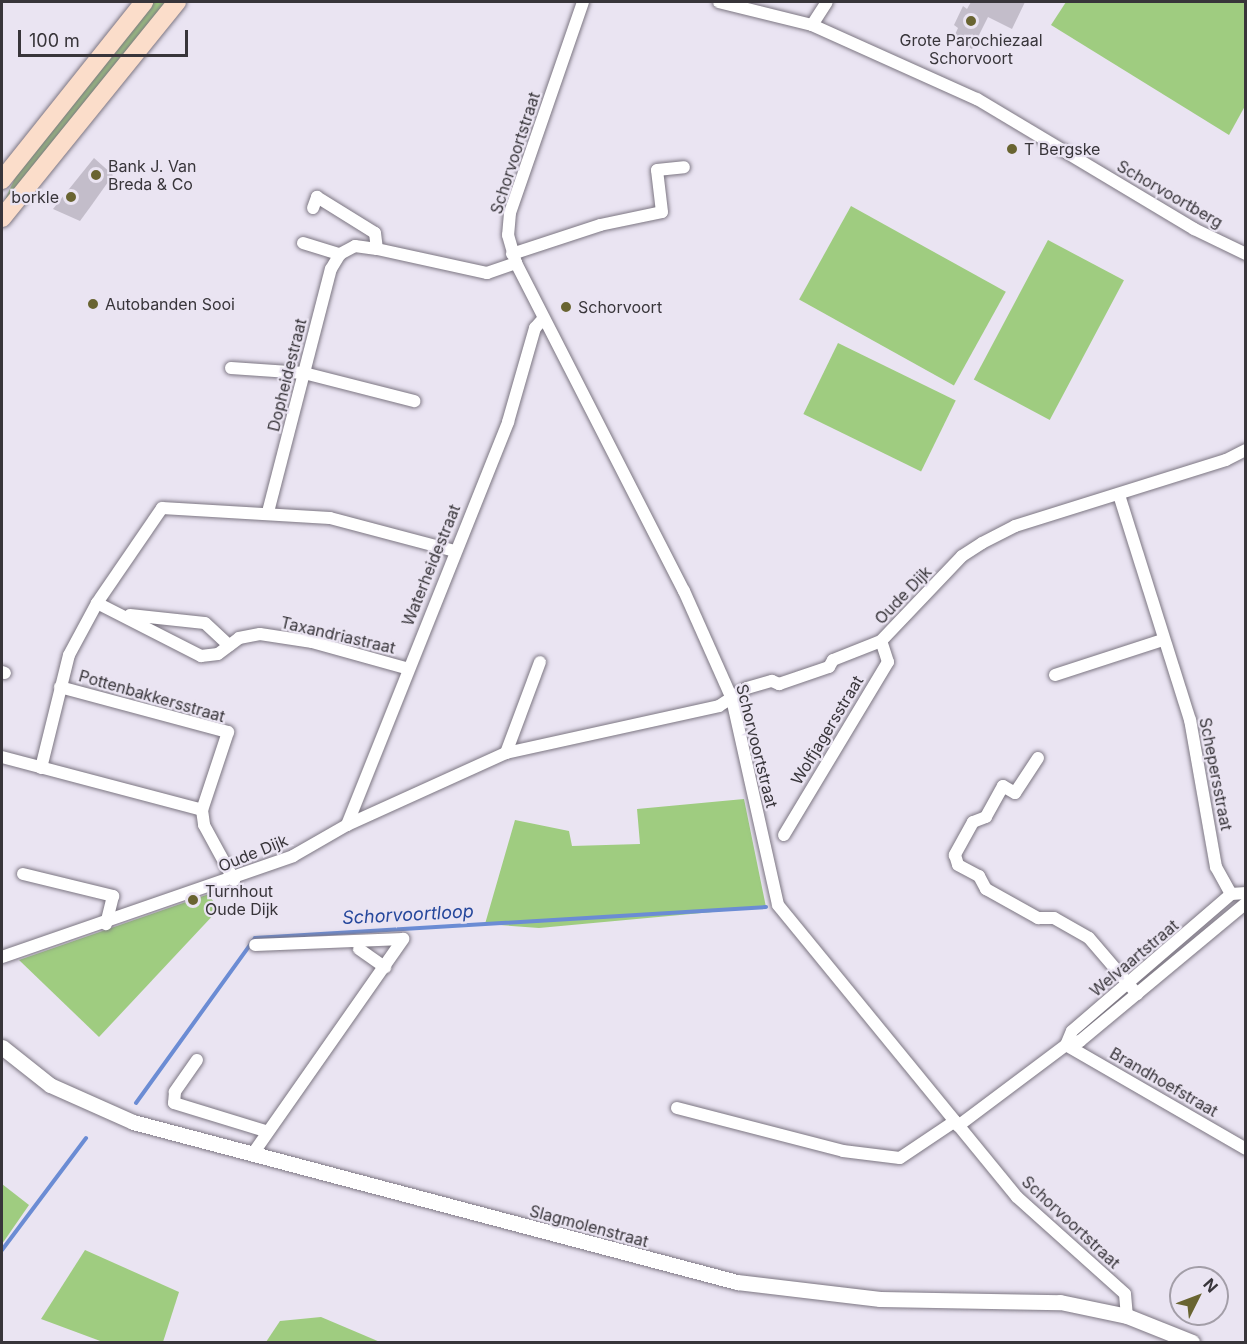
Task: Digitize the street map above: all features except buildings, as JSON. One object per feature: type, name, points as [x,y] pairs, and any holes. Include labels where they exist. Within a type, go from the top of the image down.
[{"type":"main road","points":[[2,180],[144,2]]},
{"type":"main road","points":[[2,218],[177,2]]},
{"type":"street","name":"Schorvoortstraat","points":[[583,2],[510,213],[514,258],[684,591],[732,699],[778,905],[1017,1197],[1125,1294],[1127,1316]]},
{"type":"street","name":"Schorvoortberg","points":[[719,2],[812,25],[977,99],[1194,229],[1245,254]]},
{"type":"street","points":[[812,25],[827,2]]},
{"type":"street","points":[[303,243],[342,251],[377,249],[487,273],[514,258],[611,222],[662,212],[657,170],[684,167]]},
{"type":"street","points":[[313,208],[317,197],[375,232],[377,249]]},
{"type":"street","name":"Dopheidestraat","points":[[268,512],[331,269],[342,251]]},
{"type":"street","name":"Waterheidestraat","points":[[347,825],[406,668],[508,422],[535,328],[544,318]]},
{"type":"street","points":[[231,368],[304,373],[414,401]]},
{"type":"street","name":"Oude Dijk","points":[[2,957],[234,880],[293,856],[347,825],[506,753],[719,706],[747,688],[772,681],[779,684],[829,667],[833,660],[881,641],[963,556],[1014,526],[1119,495],[1245,450]]},
{"type":"street","name":"Schepersstraat","points":[[1119,495],[1198,752],[1216,867],[1231,894]]},
{"type":"street","points":[[41,768],[69,655],[97,603],[162,508],[268,512],[362,524],[455,551]]},
{"type":"street","name":"Taxandriastraat","points":[[97,603],[129,615],[145,629],[201,656],[218,654],[229,645],[260,634],[312,642],[406,668]]},
{"type":"street","name":"Taxandriastraat","points":[[129,615],[138,613],[205,623],[229,645]]},
{"type":"street","points":[[1055,675],[1163,640]]},
{"type":"street","name":"Wolfjagersstraat","points":[[784,835],[888,662],[881,641]]},
{"type":"street","points":[[506,753],[540,662]]},
{"type":"street","name":"Pottenbakkersstraat","points":[[60,687],[228,732],[201,810]]},
{"type":"street","points":[[2,757],[201,810],[204,825],[234,880]]},
{"type":"street","points":[[1038,758],[1015,793],[1003,786],[986,817],[973,822],[956,859],[979,876],[986,889],[1038,918],[1054,918],[1089,938],[1137,994]]},
{"type":"street","points":[[23,874],[113,896],[106,924]]},
{"type":"street","points":[[1226,921],[1218,910],[1231,894],[1245,893]]},
{"type":"street","name":"Welvaartstraat","points":[[677,1108],[843,1151],[900,1158],[957,1124],[1066,1045],[1080,1041],[1245,903]]},
{"type":"street","name":"Welvaartstraat","points":[[1066,1045],[1072,1032],[1218,910]]},
{"type":"street","points":[[252,1155],[386,967],[403,939],[255,945]]},
{"type":"street","points":[[359,949],[386,967]]},
{"type":"street","name":"Brandhoefstraat","points":[[1066,1045],[1245,1149]]},
{"type":"street","name":"Slagmolenstraat","points":[[2,1047],[50,1085],[93,1108],[252,1155],[737,1282],[880,1299],[1060,1302],[1127,1316],[1192,1342]]},
{"type":"street","points":[[197,1060],[175,1092],[174,1103],[268,1132]]},
{"type":"green space","points":[[153,2],[168,2],[2,206],[22,163]]},
{"type":"green space","points":[[1066,2],[1245,2],[1245,106],[1229,135],[1051,25]]},
{"type":"green space","points":[[851,206],[1006,292],[954,385],[799,300]]},
{"type":"green space","points":[[1048,240],[1124,280],[1050,420],[974,380]]},
{"type":"green space","points":[[838,343],[956,400],[921,471],[803,414]]},
{"type":"green space","points":[[744,799],[766,907],[539,928],[485,924],[515,820],[569,831],[572,846],[640,844],[637,809]]},
{"type":"green space","points":[[209,894],[218,910],[99,1037],[19,960]]},
{"type":"green space","points":[[2,1184],[29,1205],[2,1244]]},
{"type":"green space","points":[[85,1250],[179,1292],[163,1342],[103,1342],[41,1319]]},
{"type":"green space","points":[[321,1317],[380,1342],[266,1342],[280,1321]]},
{"type":"waterway","name":"Schorvoortloop","points":[[136,1103],[255,938],[766,907]]},
{"type":"waterway","name":"Schorvoortloop","points":[[2,1250],[86,1138]]},
{"type":"place","name":"Grote Parochiezaal Schorvoort","points":[[971,21]]},
{"type":"place","name":"T Bergske","points":[[1012,149]]},
{"type":"place","name":"Bank J. Van Breda & Co","points":[[96,175]]},
{"type":"place","name":"borkle","points":[[71,197]]},
{"type":"place","name":"Autobanden Sooi","points":[[93,304]]},
{"type":"place","name":"Schorvoort","points":[[566,307]]},
{"type":"place","name":"Turnhout Oude Dijk","points":[[193,900]]}]
